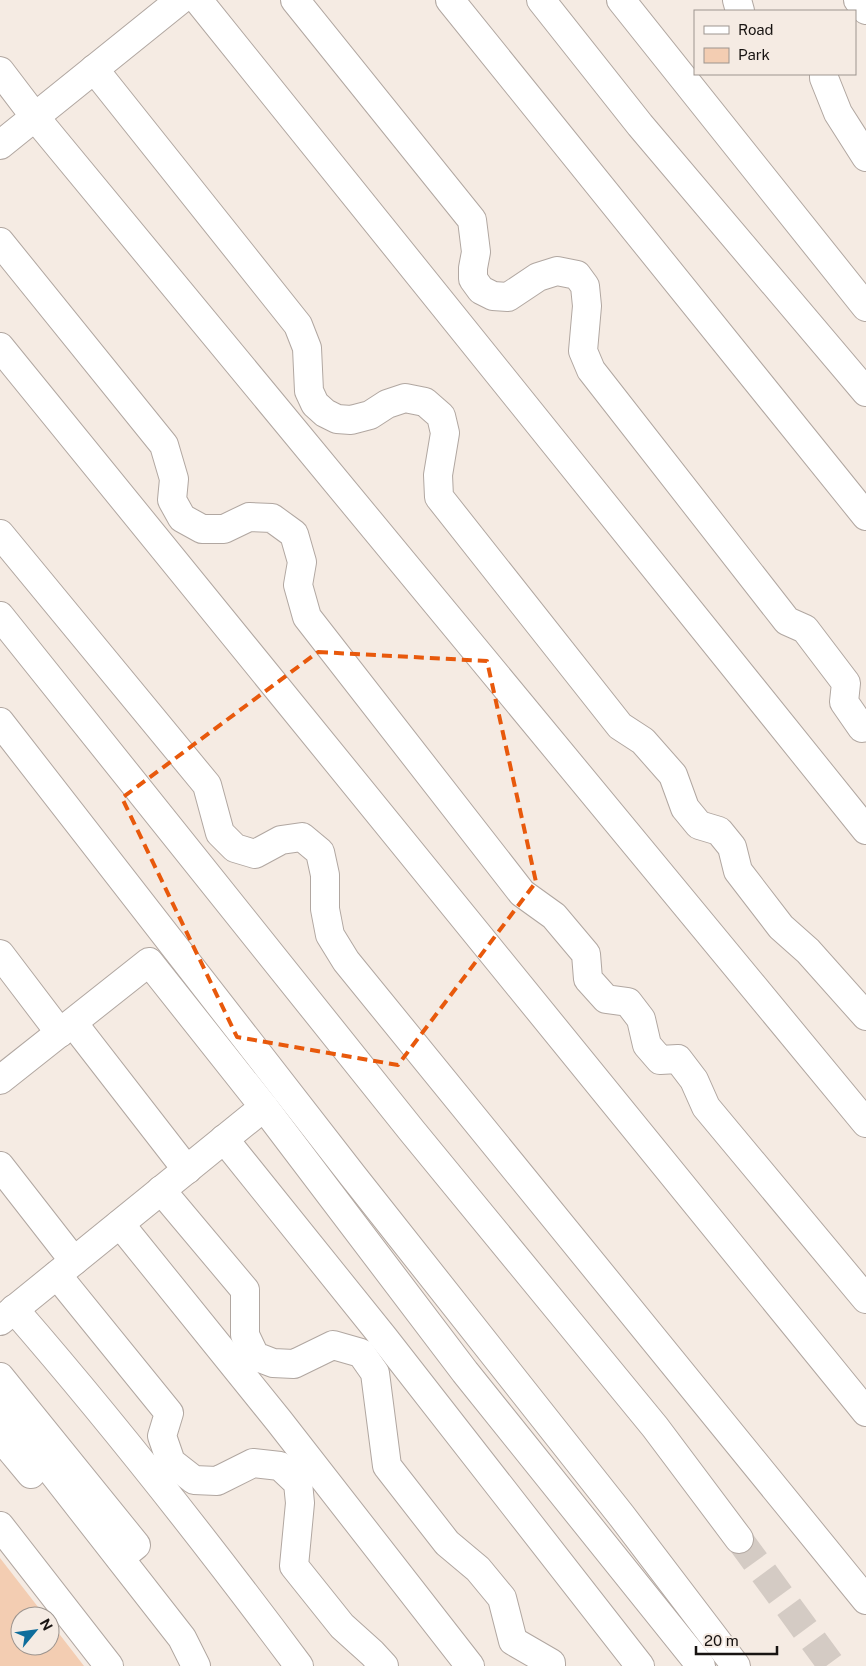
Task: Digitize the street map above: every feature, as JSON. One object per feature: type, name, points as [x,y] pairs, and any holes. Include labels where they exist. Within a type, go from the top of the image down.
[{"type":"lane","points":[[198,0],[866,830]]},
{"type":"lane","points":[[295,0],[472,220],[476,252],[472,268],[473,279],[481,290],[493,296],[508,297],[538,277],[557,271],[577,275],[585,286],[587,306],[583,351],[591,370],[787,621],[805,629],[846,683],[844,702],[862,728],[866,727]]},
{"type":"lane","points":[[450,0],[866,516]]},
{"type":"lane","points":[[541,0],[640,125],[866,392]]},
{"type":"lane","points":[[621,0],[866,307]]},
{"type":"lane","points":[[858,0],[866,10]]},
{"type":"lane","points":[[0,145],[94,69],[170,3]]},
{"type":"lane","points":[[94,69],[298,325],[306,348],[309,367],[309,391],[315,404],[325,413],[337,419],[351,420],[370,415],[387,404],[405,398],[426,402],[441,416],[445,433],[438,474],[440,497],[620,726],[643,741],[673,775],[685,808],[699,825],[719,831],[732,847],[738,871],[781,927],[808,951],[866,1016]]},
{"type":"lane","points":[[0,71],[35,117],[866,1123]]},
{"type":"lane","points":[[824,75],[838,113],[866,157]]},
{"type":"lane","points":[[0,242],[164,445],[174,479],[172,500],[182,518],[202,529],[224,529],[249,517],[272,518],[294,534],[302,562],[298,585],[307,617],[522,893],[554,916],[586,954],[588,980],[606,999],[628,1002],[641,1018],[647,1045],[660,1060],[678,1059],[694,1080],[706,1107],[866,1299]]},
{"type":"lane","points":[[0,347],[866,1412]]},
{"type":"lane","points":[[0,534],[207,785],[220,833],[235,848],[255,854],[281,840],[302,837],[320,852],[325,875],[325,908],[330,935],[346,960],[866,1600]]},
{"type":"lane","points":[[0,616],[412,1131],[654,1427],[739,1539]]},
{"type":"lane","points":[[0,722],[353,1176],[615,1507],[736,1666]]},
{"type":"lane","points":[[0,954],[66,1028],[186,1170]]},
{"type":"lane","points":[[0,1080],[149,962],[264,1107],[465,1372],[701,1666]]},
{"type":"lane","points":[[264,1107],[7,1315],[90,1397],[299,1666]]},
{"type":"lane","points":[[224,1139],[427,1393],[640,1666]]},
{"type":"lane","points":[[0,1166],[65,1268],[169,1413],[162,1436],[171,1462],[194,1480],[217,1480],[253,1463],[280,1466],[298,1482],[300,1503],[294,1566],[342,1626],[372,1652],[384,1666]]},
{"type":"lane","points":[[161,1190],[245,1290],[245,1336],[255,1356],[273,1363],[294,1364],[333,1345],[361,1353],[375,1373],[386,1466],[447,1543],[478,1569],[502,1598],[513,1641],[550,1663],[551,1666]]},
{"type":"lane","points":[[120,1224],[278,1421],[470,1666]]},
{"type":"lane","points":[[0,1377],[136,1545],[120,1558]]},
{"type":"lane","points":[[0,1405],[182,1638],[196,1666]]},
{"type":"lane","points":[[0,1436],[170,1643],[186,1666]]},
{"type":"lane","points":[[0,1526],[109,1666]]},
{"type":"highlighted area","points":[[318,652],[487,661],[536,882],[398,1065],[237,1037],[122,798]]},
{"type":"green space","points":[[0,1558],[37,1606],[10,1606],[10,1656],[60,1656],[60,1635],[84,1666],[0,1666]]},
{"type":"tunnel","points":[[739,1539],[832,1666]]}]
